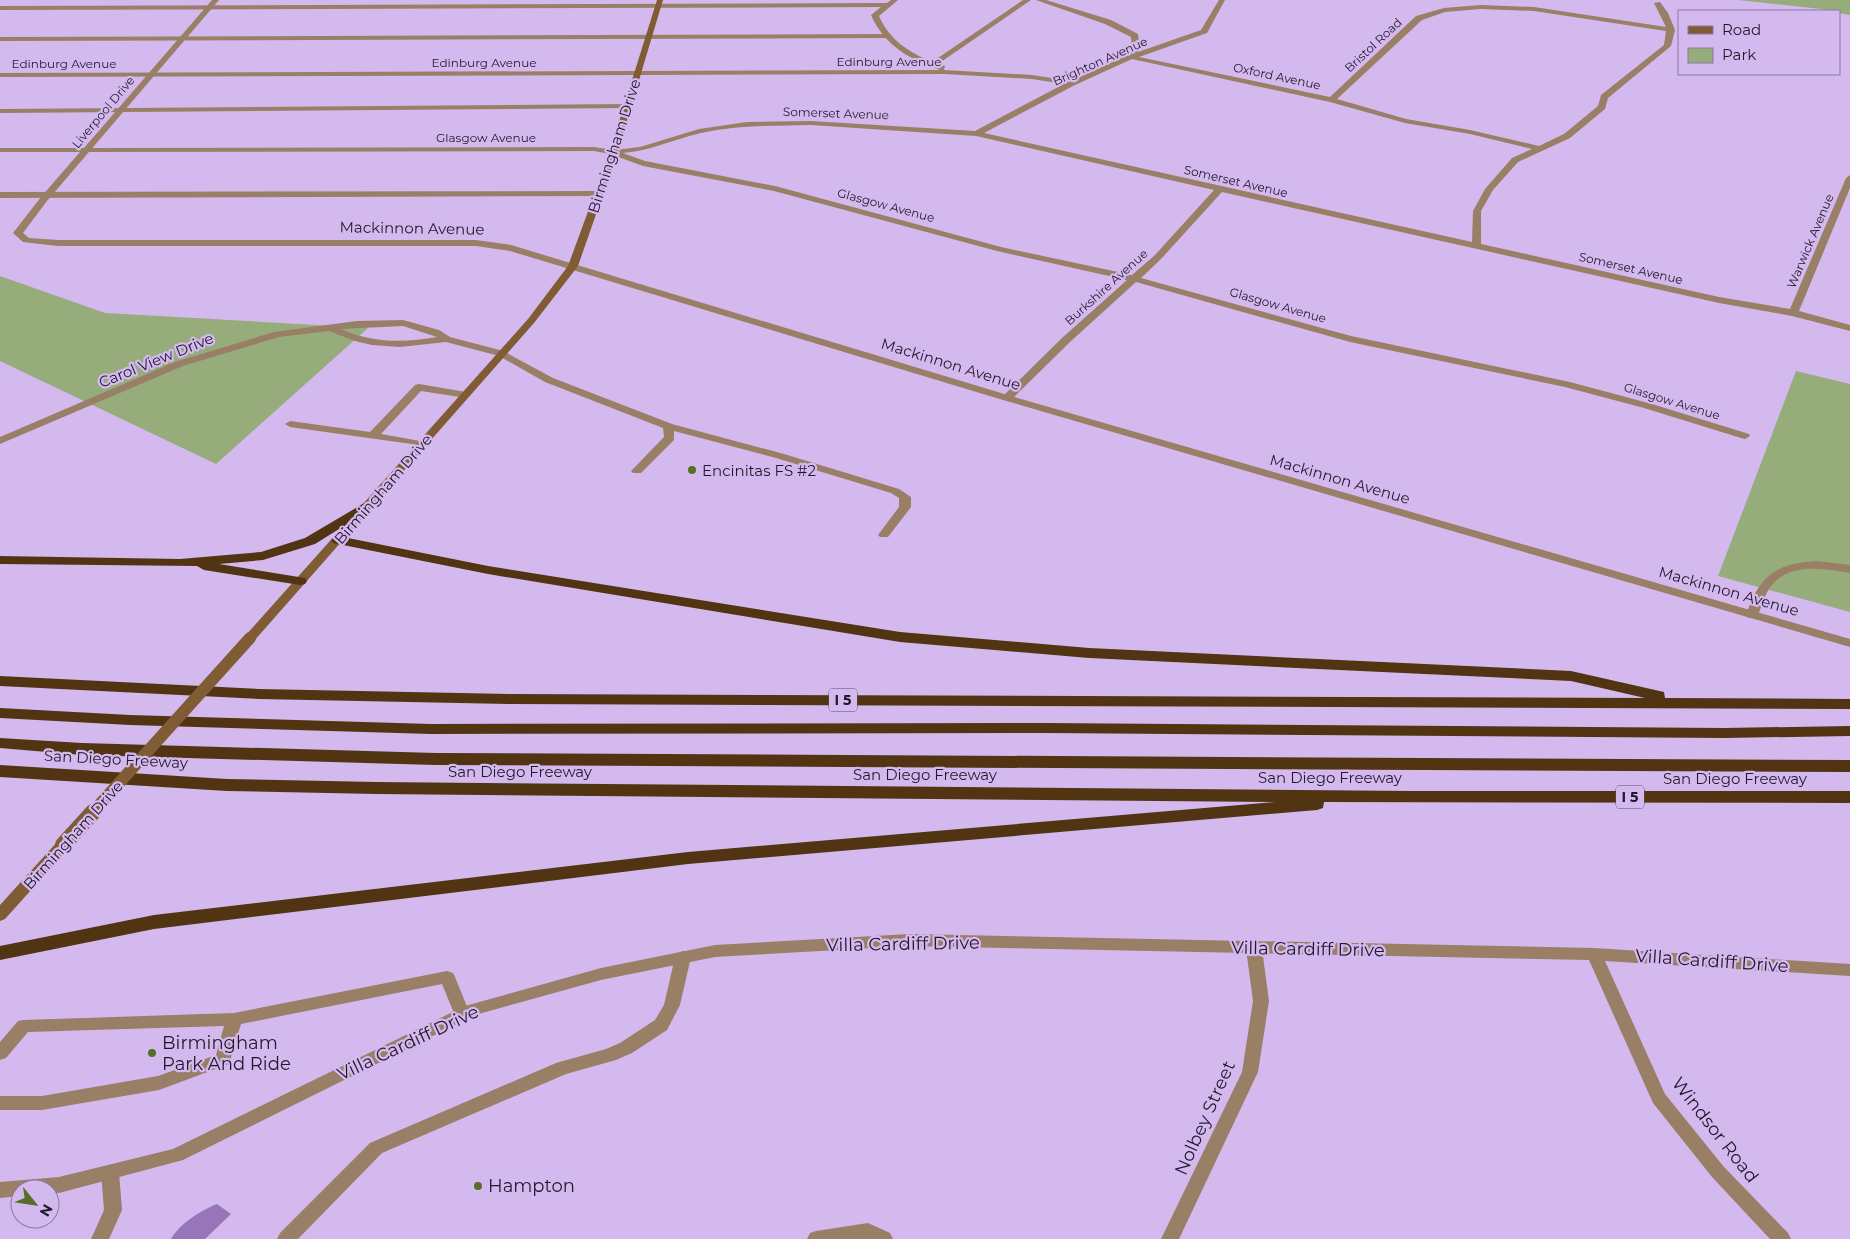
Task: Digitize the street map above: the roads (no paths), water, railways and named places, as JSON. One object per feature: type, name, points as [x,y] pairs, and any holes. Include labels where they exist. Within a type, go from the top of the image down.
[{"type":"highway","points":[[0,560],[180,563],[263,556],[310,540],[366,506]]},
{"type":"highway","points":[[338,540],[488,570],[900,637],[1089,653],[1571,676],[1686,702]]},
{"type":"highway","points":[[180,563],[300,581]]},
{"type":"highway","name":"I 5","points":[[0,680],[259,694],[509,700],[1686,702],[1850,704]]},
{"type":"highway","points":[[0,713],[130,720],[431,729],[1045,728],[1714,733],[1850,731]]},
{"type":"highway","points":[[0,743],[92,749],[445,760],[1850,766]]},
{"type":"highway","name":"San Diego Freeway","points":[[0,771],[227,785],[376,788],[1850,798]]},
{"type":"highway","points":[[0,953],[154,922],[688,858],[1411,796]]},
{"type":"main road","name":"Birmingham Drive","points":[[0,915],[338,540],[550,299],[573,266],[599,193],[659,3]]},
{"type":"street","name":"Liverpool Drive","points":[[26,240],[18,233],[47,195],[149,75],[216,0]]},
{"type":"street","points":[[895,0],[875,15],[879,30],[913,57],[932,65],[969,74],[1032,77],[1072,83]]},
{"type":"street","points":[[932,65],[1028,0]]},
{"type":"street","points":[[1039,0],[1108,22],[1135,36],[1136,48],[1131,57]]},
{"type":"street","name":"Brighton Avenue","points":[[976,134],[1072,83],[1131,57],[1204,31],[1222,0]]},
{"type":"street","points":[[0,8],[659,3],[886,5]]},
{"type":"street","points":[[1476,246],[1477,211],[1489,189],[1516,160],[1567,136],[1602,107],[1604,97],[1667,46],[1672,38],[1671,30],[1666,13],[1658,3]]},
{"type":"street","name":"Bristol Road","points":[[1332,100],[1419,18],[1444,10],[1482,7],[1534,9],[1671,30]]},
{"type":"street","points":[[0,39],[886,36]]},
{"type":"street","name":"Oxford Avenue","points":[[1131,57],[1332,100],[1405,121],[1470,132],[1538,148]]},
{"type":"street","name":"Edinburg Avenue","points":[[0,75],[638,72],[944,72],[969,74]]},
{"type":"street","points":[[0,111],[627,106]]},
{"type":"street","name":"Somerset Avenue","points":[[612,152],[641,149],[699,131],[748,124],[811,123],[899,127],[976,134],[1218,190],[1719,300],[1793,313],[1850,328]]},
{"type":"street","name":"Glasgow Avenue","points":[[0,150],[594,149],[612,152],[643,163],[775,189],[1000,249],[1136,279],[1350,339],[1566,384],[1648,406],[1745,436]]},
{"type":"street","name":"Warwick Avenue","points":[[1793,313],[1850,178]]},
{"type":"street","name":"Burkshire Avenue","points":[[1007,398],[1066,340],[1136,279],[1218,190]]},
{"type":"street","points":[[0,195],[599,193]]},
{"type":"street","name":"Mackinnon Avenue","points":[[26,240],[58,243],[476,242],[511,248],[1007,398],[1847,642]]},
{"type":"street","points":[[365,341],[384,322]]},
{"type":"street","name":"Carol View Drive","points":[[0,441],[179,364],[278,334],[384,322],[413,325],[436,332],[446,339],[502,354],[550,380],[668,426],[780,456],[895,492],[906,498],[905,507],[884,535]]},
{"type":"street","name":"Carol View Drive","points":[[329,327],[352,338],[385,345],[410,345],[446,339]]},
{"type":"street","points":[[373,436],[419,387],[466,395]]},
{"type":"street","points":[[290,424],[422,444]]},
{"type":"street","points":[[637,471],[670,438],[668,426]]},
{"type":"street","points":[[1752,615],[1757,597],[1769,578],[1790,567],[1821,564],[1850,569]]},
{"type":"street","name":"Villa Cardiff Drive","points":[[0,1190],[59,1185],[177,1154],[462,1014],[601,974],[715,951],[910,940],[1254,949],[1594,954],[1850,970]]},
{"type":"street","name":"Nolbey Street","points":[[1170,1239],[1250,1072],[1261,1001],[1254,949]]},
{"type":"street","name":"Windsor Road","points":[[1594,954],[1659,1098],[1718,1172],[1782,1239]]},
{"type":"street","points":[[286,1239],[376,1148],[562,1068],[618,1052],[660,1025],[672,1005],[683,958]]},
{"type":"street","points":[[0,1053],[24,1026],[234,1019],[447,977],[462,1014]]},
{"type":"street","points":[[0,1103],[42,1103],[159,1083],[222,1059],[234,1019]]},
{"type":"street","points":[[100,1239],[113,1210],[110,1172]]},
{"type":"street","points":[[816,1239],[868,1231],[884,1239]]},
{"type":"place","name":"Encinitas FS #2","points":[[692,470]]},
{"type":"place","name":"Birmingham Park And Ride","points":[[152,1053]]},
{"type":"place","name":"Hampton","points":[[478,1186]]}]
